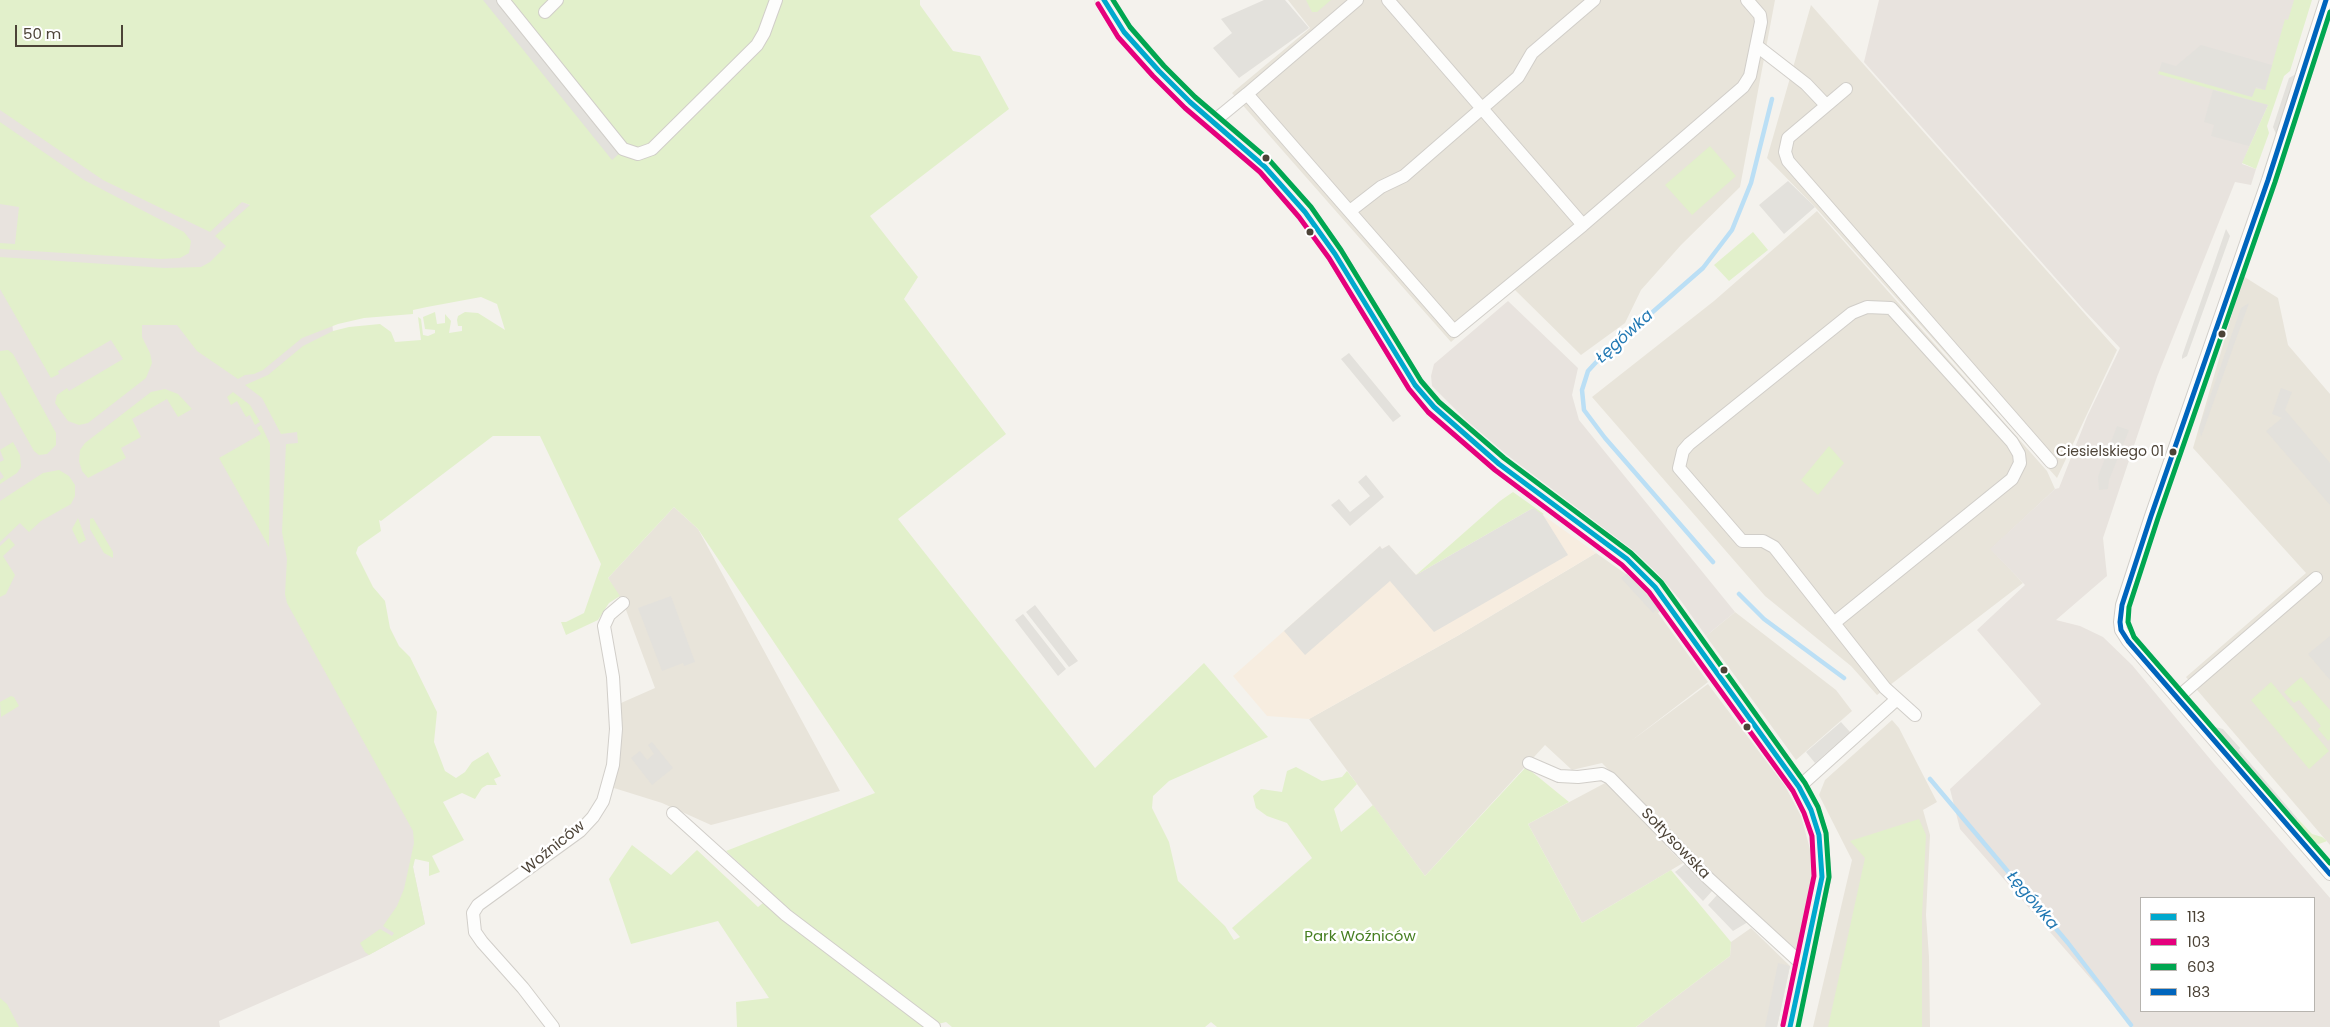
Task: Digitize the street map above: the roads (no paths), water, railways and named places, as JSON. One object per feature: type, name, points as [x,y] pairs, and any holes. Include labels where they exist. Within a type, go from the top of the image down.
[{"type":"street","points":[[503,0],[626,151],[638,154],[652,149],[757,45],[764,33],[776,0]]},
{"type":"street","points":[[545,12],[557,0]]},
{"type":"street","points":[[1104,0],[1132,42],[1213,122],[1277,179],[1305,212],[1339,262],[1399,360],[1434,407],[1511,473],[1627,559],[1655,587],[1799,787],[1812,810],[1822,854],[1819,899],[1790,1027]]},
{"type":"street","points":[[1213,122],[1357,0]]},
{"type":"street","points":[[1388,0],[1583,225]]},
{"type":"street","points":[[1350,211],[1381,187],[1404,176],[1518,76],[1532,53],[1594,0]]},
{"type":"street","points":[[1247,94],[1454,331],[1583,225],[1743,87],[1750,76],[1761,22],[1760,15],[1747,0]]},
{"type":"street","points":[[2326,0],[2286,127],[2151,516],[2120,611],[2120,627],[2124,637],[2330,874]]},
{"type":"street","points":[[1757,46],[1806,84],[1826,105]]},
{"type":"street","points":[[1846,89],[1788,138],[1785,152],[1788,162],[2051,462]]},
{"type":"street","points":[[1834,623],[2012,479],[2020,463],[2019,454],[2012,442],[1891,308],[1867,308],[1852,313],[1688,444],[1683,451],[1679,468],[1742,540],[1763,541],[1774,547],[1834,623],[1897,699],[1915,715]]},
{"type":"street","points":[[2177,698],[2316,578]]},
{"type":"street","name":"Woźniców","points":[[553,1027],[520,983],[482,942],[475,932],[473,913],[478,905],[580,831],[593,817],[603,801],[613,765],[616,729],[613,677],[604,626],[609,615],[623,603]]},
{"type":"street","points":[[1799,787],[1897,699]]},
{"type":"street","name":"Sołtysowska","points":[[1529,763],[1559,776],[1578,777],[1602,774],[1610,778],[1708,878],[1804,966]]},
{"type":"street","points":[[673,813],[786,915],[934,1027]]},
{"type":"waterway","name":"Łęgówka","points":[[1713,562],[1605,438],[1584,410],[1582,390],[1588,371],[1600,358],[1703,268],[1732,230],[1751,183],[1772,99]]},
{"type":"waterway","name":"Łęgówka","points":[[1739,594],[1764,619],[1844,678]]},
{"type":"waterway","name":"Łęgówka","points":[[1930,779],[2068,943],[2131,1025]]},
{"type":"place","name":"Ciesielskiego 01","points":[[2173,452]]},
{"type":"park label","name":"Park Woźniców","points":[[1360,937]]}]
